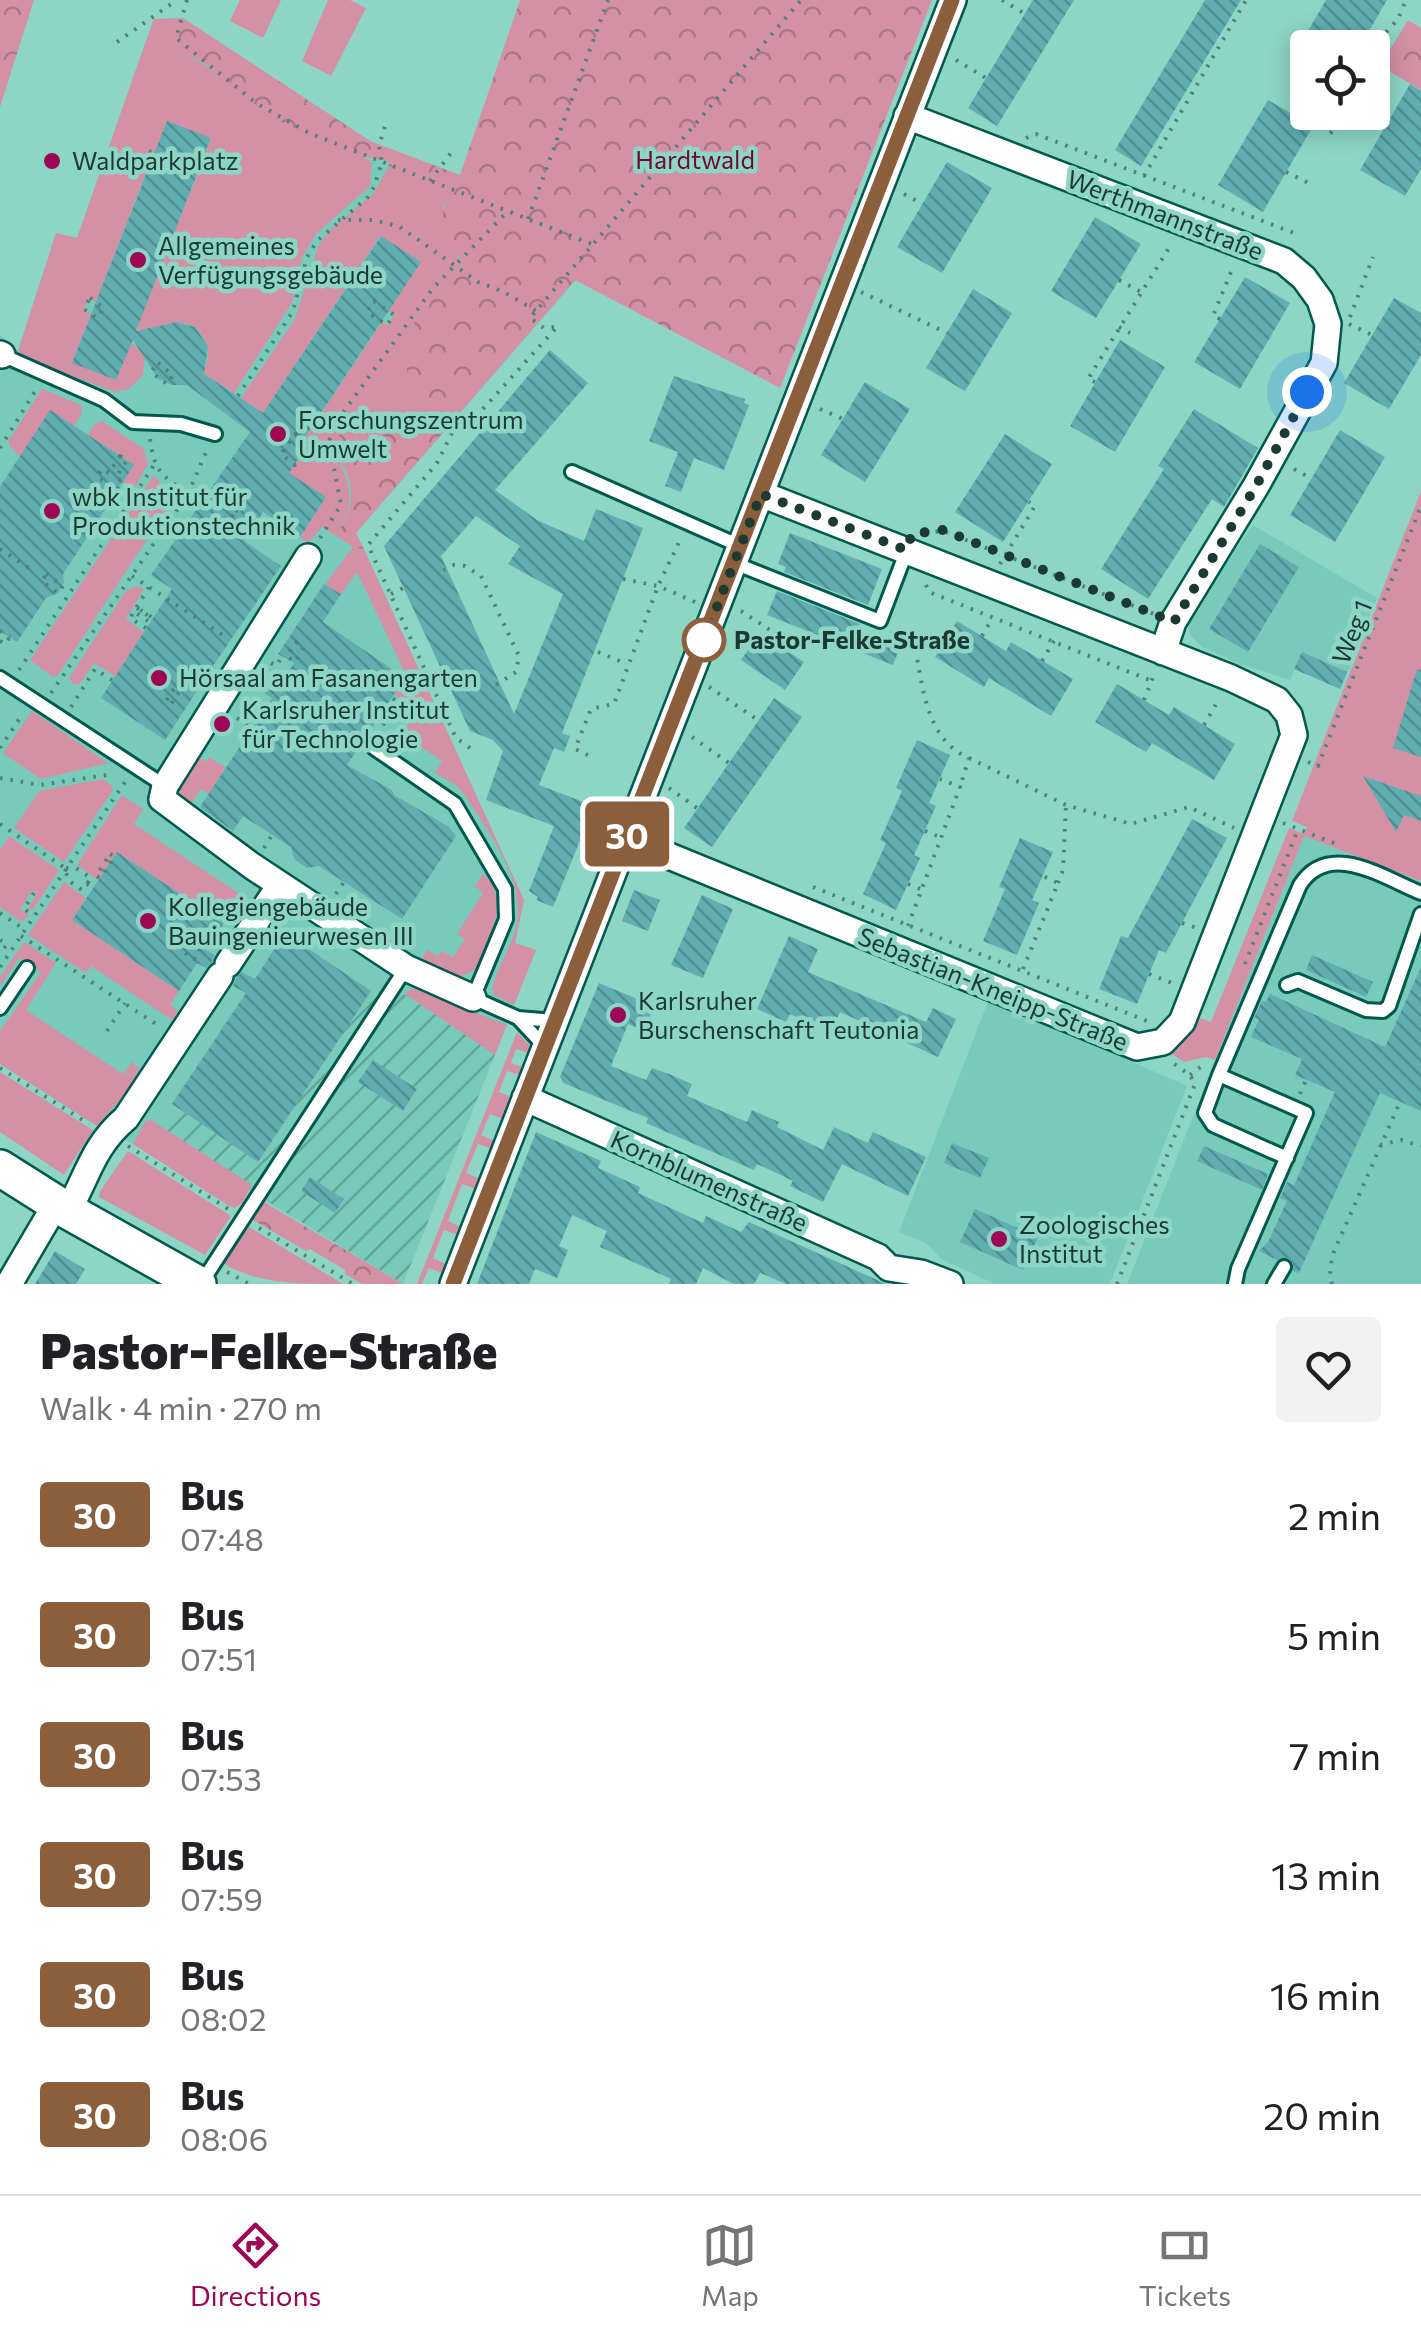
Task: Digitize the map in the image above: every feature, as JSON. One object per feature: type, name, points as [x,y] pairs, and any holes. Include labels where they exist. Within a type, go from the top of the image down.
[{"type":"street","points":[[453,1284],[952,0]]},
{"type":"street","name":"Werthmannstraße","points":[[906,116],[1284,261],[1304,278],[1320,300],[1328,324],[1324,364],[1174,622],[1163,652]]},
{"type":"street","points":[[761,494],[904,557],[988,583],[1232,678],[1277,700],[1289,715],[1294,735],[1182,1022],[1172,1034]]},
{"type":"street","points":[[308,557],[165,786],[162,800],[280,885],[406,968],[473,998]]},
{"type":"street","name":"Sebastian-Kneipp-Straße","points":[[625,838],[1123,1043],[1149,1046],[1172,1034]]},
{"type":"street","points":[[9,1284],[68,1202],[90,1160],[118,1131],[280,885]]},
{"type":"street","name":"Kornblumenstraße","points":[[525,1098],[878,1257],[889,1276],[921,1273],[950,1284]]},
{"type":"street","points":[[0,1168],[68,1202],[200,1284]]},
{"type":"lane","points":[[1,355],[104,400],[133,422],[181,424],[214,434]]},
{"type":"lane","points":[[572,472],[688,524],[737,554],[880,621],[904,557]]},
{"type":"lane","points":[[5,681],[165,786]]},
{"type":"lane","points":[[374,748],[456,804],[505,889],[506,919],[473,998],[518,1018],[555,1020]]},
{"type":"lane","points":[[1287,1158],[1213,1125],[1206,1113],[1219,1074],[1308,874],[1318,865],[1336,861],[1421,892]]},
{"type":"lane","points":[[1288,985],[1298,980],[1366,1010],[1383,1012],[1389,1006],[1421,914]]},
{"type":"lane","points":[[0,1008],[27,968]]},
{"type":"lane","points":[[200,1284],[406,968]]},
{"type":"lane","points":[[518,1018],[545,1047]]},
{"type":"lane","points":[[1219,1074],[1306,1114],[1238,1268],[1235,1284]]},
{"type":"lane","points":[[1274,1284],[1284,1266]]},
{"type":"path","points":[[117,42],[177,0]]},
{"type":"path","points":[[187,0],[176,38],[256,103],[308,132],[594,245]]},
{"type":"path","points":[[528,219],[608,0]]},
{"type":"path","points":[[470,748],[456,738],[368,544],[437,463],[452,434],[474,420],[557,327],[544,328],[530,318],[802,0]]},
{"type":"path","points":[[1002,0],[1024,14]]},
{"type":"path","points":[[1144,176],[1190,90],[1246,0]]},
{"type":"path","points":[[1388,30],[1406,0]]},
{"type":"path","points":[[934,46],[986,78]]},
{"type":"path","points":[[238,396],[293,310],[307,257],[316,242],[368,196],[382,162],[378,146],[386,123]]},
{"type":"path","points":[[1330,133],[1335,130]]},
{"type":"path","points":[[1006,154],[1011,141],[1036,134],[1294,233]]},
{"type":"path","points":[[148,151],[154,154],[169,159],[164,171],[144,163],[148,151]]},
{"type":"path","points":[[430,182],[451,153]]},
{"type":"path","points":[[1286,172],[1313,185]]},
{"type":"path","points":[[308,557],[341,506],[329,440],[338,422],[433,288],[507,212]]},
{"type":"path","points":[[338,220],[374,220],[400,226],[478,282],[504,292],[536,312]]},
{"type":"path","points":[[1095,382],[1088,380],[1184,222]]},
{"type":"path","points":[[1220,319],[1213,316],[1243,244]]},
{"type":"path","points":[[1348,324],[1374,256]]},
{"type":"path","points":[[1119,280],[1142,293]]},
{"type":"path","points":[[843,283],[947,333]]},
{"type":"path","points":[[374,302],[388,311],[394,314],[387,325],[368,312],[374,302]]},
{"type":"path","points":[[1120,327],[1130,333]]},
{"type":"path","points":[[0,448],[46,374]]},
{"type":"path","points":[[148,424],[154,465],[188,494]]},
{"type":"path","points":[[0,748],[132,576],[188,494],[214,434]]},
{"type":"path","points":[[295,434],[309,444],[295,465],[281,454],[295,434]]},
{"type":"path","points":[[120,456],[127,460],[116,477],[122,482],[117,490],[97,476],[102,468],[108,473],[120,456]]},
{"type":"path","points":[[5,681],[154,465]]},
{"type":"path","points":[[988,583],[1035,506],[1029,502]]},
{"type":"path","name":"Weg 1","points":[[1314,764],[1318,766],[1421,506]]},
{"type":"path","points":[[236,510],[256,523],[250,533],[244,529],[230,520],[236,510]]},
{"type":"path","points":[[588,755],[575,748],[590,708],[614,704],[658,586],[688,524]]},
{"type":"path","points":[[1152,681],[929,592],[920,571],[904,557],[912,534],[943,530],[1174,622]]},
{"type":"path","points":[[0,549],[35,572]]},
{"type":"path","points":[[444,570],[465,566],[482,576],[520,656],[512,676],[496,685]]},
{"type":"path","points":[[132,576],[250,653]]},
{"type":"path","points":[[623,579],[718,604],[787,641],[783,648]]},
{"type":"path","points":[[391,594],[407,586]]},
{"type":"path","points":[[146,628],[130,618],[149,587]]},
{"type":"path","points":[[136,608],[150,618],[148,621],[136,613],[139,609],[153,618]]},
{"type":"path","points":[[1042,661],[1069,616]]},
{"type":"path","points":[[982,636],[994,617]]},
{"type":"path","points":[[880,621],[915,647],[928,714],[953,751],[1066,805],[1132,824],[1189,807],[1256,838]]},
{"type":"path","points":[[0,631],[10,637],[5,644],[0,641]]},
{"type":"path","points":[[598,652],[628,664]]},
{"type":"path","points":[[1144,700],[1163,652]]},
{"type":"path","points":[[188,668],[192,671],[171,704],[166,700],[188,668]]},
{"type":"path","points":[[63,719],[95,670],[112,680]]},
{"type":"path","points":[[690,674],[758,720]]},
{"type":"path","points":[[345,678],[358,686]]},
{"type":"path","points":[[1204,726],[1232,678]]},
{"type":"path","points":[[374,748],[369,745],[398,702],[392,698]]},
{"type":"path","points":[[244,722],[252,728]]},
{"type":"path","points":[[672,722],[729,763]]},
{"type":"path","points":[[898,951],[970,758]]},
{"type":"path","points":[[0,778],[40,785],[136,767]]},
{"type":"path","points":[[0,967],[136,767]]},
{"type":"path","points":[[650,776],[698,808]]},
{"type":"path","points":[[940,779],[960,788]]},
{"type":"path","points":[[1012,998],[1063,870],[1066,805]]},
{"type":"path","points":[[0,824],[72,874]]},
{"type":"path","points":[[1242,972],[1298,829]]},
{"type":"path","points":[[925,831],[942,838]]},
{"type":"path","points":[[266,844],[272,835]]},
{"type":"path","points":[[65,868],[76,868],[90,878],[82,890],[68,880],[65,868]]},
{"type":"path","points":[[1042,876],[1058,883]]},
{"type":"path","points":[[84,882],[93,888]]},
{"type":"path","points":[[338,891],[344,882]]},
{"type":"path","points":[[908,884],[923,890]]},
{"type":"path","points":[[802,887],[818,887],[1172,1034]]},
{"type":"path","points":[[34,893],[24,908],[34,916]]},
{"type":"path","points":[[0,913],[25,930]]},
{"type":"path","points":[[1028,929],[1038,933]]},
{"type":"path","points":[[21,936],[180,1039]]},
{"type":"path","points":[[181,936],[200,950],[194,959],[175,946],[181,936]]},
{"type":"path","points":[[2,941],[13,947]]},
{"type":"path","points":[[0,954],[6,944],[2,941]]},
{"type":"path","points":[[106,1030],[125,1003]]},
{"type":"path","points":[[1117,1284],[1195,1084],[1149,1046]]},
{"type":"path","points":[[0,1068],[118,1131],[242,1218],[353,1284]]},
{"type":"path","points":[[1332,1284],[1332,1256],[1400,1102]]},
{"type":"path","points":[[1380,1145],[1402,1140],[1421,1146]]},
{"type":"shaded area","name":"Karlsruher Institut für Technologie","points":[[183,18],[370,141],[478,182],[576,280],[356,533],[524,900],[515,943],[536,950],[403,1284],[154,1133],[133,1144],[97,1126],[0,1064],[0,335],[18,350],[56,233],[77,238],[154,19]]},
{"type":"shaded area","points":[[1253,525],[1377,598],[1341,689],[1295,669],[1290,680],[1237,663],[1202,647],[1191,636],[1186,621]]},
{"type":"shaded area","points":[[1304,835],[1421,881],[1421,1284],[1127,1284]]},
{"type":"shaded area","points":[[285,933],[371,991],[380,978],[495,1055],[403,1284],[154,1132]]},
{"type":"shaded area","points":[[989,999],[1187,1086],[1110,1284],[995,1284],[941,1259],[926,1243],[899,1232]]},
{"type":"green space","points":[[0,0],[34,0],[0,107]]},
{"type":"green space","points":[[240,0],[281,0],[263,38],[230,21]]},
{"type":"green space","points":[[328,0],[350,0],[366,8],[331,76],[302,61]]},
{"type":"green space","name":"Hardtwald","points":[[520,0],[932,0],[780,388],[575,280],[356,533],[364,549],[353,547],[336,536],[351,498],[338,453],[338,437],[352,423],[389,410],[407,381],[407,341],[413,325],[460,265],[459,256],[438,230],[448,196],[389,166],[388,161],[321,142],[289,126],[193,58],[143,49],[154,19],[183,18],[370,141],[460,175]]},
{"type":"green space","points":[[1408,20],[1421,28],[1421,90],[1390,72],[1390,50]]},
{"type":"green space","points":[[143,49],[190,57],[286,123],[372,163],[370,186],[315,235],[302,258],[293,301],[234,393],[203,373],[208,348],[195,327],[170,324],[149,338],[136,329],[211,139],[167,121],[154,154],[148,152],[144,163],[149,165],[96,302],[90,299],[84,308],[91,314],[72,362],[116,380],[131,343],[145,354],[143,375],[129,389],[115,392],[27,359],[18,351],[56,233],[77,238]]},
{"type":"green space","points":[[389,166],[449,196],[443,207],[460,265],[413,325],[407,341],[407,381],[389,410],[355,421],[338,461],[349,489],[342,526],[336,536],[322,527],[308,543],[300,537],[326,497],[284,470],[296,464],[309,444],[303,440],[382,322],[388,325],[394,315],[388,311],[420,262],[380,236],[263,413],[241,398],[295,319],[318,246],[330,230],[373,194]]},
{"type":"green space","points":[[42,389],[81,405],[82,413],[74,426],[50,411],[20,457],[9,440]]},
{"type":"green space","points":[[102,421],[144,449],[148,464],[135,487],[122,482],[133,464],[88,435]]},
{"type":"green space","points":[[154,475],[173,500],[58,675],[53,677],[30,660]]},
{"type":"green space","points":[[1421,491],[1421,881],[1304,836],[1215,1060],[1206,1057],[1184,1062],[1169,1052],[1194,1016],[1211,1022],[1289,828],[1304,834],[1307,827],[1292,821]]},
{"type":"green space","points":[[353,547],[364,549],[524,900],[515,943],[536,950],[514,1005],[494,995],[492,988],[517,923],[518,906],[510,872],[465,795],[435,773],[442,761],[409,739],[401,751],[398,749],[398,741],[418,710],[394,694],[406,675],[357,572],[341,594],[324,586]]},
{"type":"green space","points":[[136,586],[144,589],[126,619],[144,632],[115,676],[94,663],[80,684],[73,684],[69,678],[126,591]]},
{"type":"green space","points":[[32,711],[108,763],[41,779],[3,753]]},
{"type":"green space","points":[[199,757],[206,762],[209,757],[226,768],[209,794],[201,789],[188,809],[174,796]]},
{"type":"green space","points":[[103,779],[113,790],[64,862],[14,828],[39,791]]},
{"type":"green space","points":[[122,795],[143,809],[134,824],[243,896],[224,923],[117,852],[98,880],[77,865]]},
{"type":"green space","points":[[9,836],[59,870],[32,911],[28,908],[37,894],[32,891],[20,909],[29,915],[22,922],[0,907],[0,850]]},
{"type":"green space","points":[[483,874],[492,884],[497,908],[491,934],[475,970],[457,978],[420,961],[427,950],[453,957],[465,939],[457,934],[483,893],[475,886]]},
{"type":"green space","points":[[64,882],[86,898],[72,920],[179,991],[170,1005],[178,1011],[172,1020],[91,966],[86,973],[28,935]]},
{"type":"green space","points":[[24,942],[56,963],[26,1010],[123,1074],[132,1062],[139,1068],[129,1089],[97,1126],[0,1064],[0,1031],[41,972],[19,958],[0,986],[0,977]]},
{"type":"green space","points":[[412,988],[507,1025],[495,1055],[405,994]]},
{"type":"green space","points":[[517,1032],[534,1050],[532,1054],[516,1049],[511,1063],[526,1069],[523,1076],[507,1071],[499,1092],[515,1098],[506,1120],[490,1114],[481,1135],[497,1142],[494,1150],[478,1144],[466,1173],[482,1180],[478,1190],[462,1184],[448,1221],[463,1228],[460,1236],[444,1230],[433,1258],[448,1265],[445,1274],[429,1268],[422,1284],[417,1284]]},
{"type":"green space","points":[[0,1072],[93,1130],[64,1175],[0,1132]]},
{"type":"green space","points":[[151,1120],[252,1185],[242,1203],[235,1208],[229,1206],[133,1144],[145,1121]]},
{"type":"green space","points":[[128,1151],[231,1216],[205,1255],[99,1197]]},
{"type":"green space","points":[[264,1202],[403,1284],[362,1284],[310,1249],[306,1251],[253,1220]]},
{"type":"green space","points":[[249,1227],[343,1284],[264,1279],[223,1263]]},
{"type":"building","points":[[1033,0],[1074,0],[997,126],[968,108]]},
{"type":"building","points":[[1205,0],[1241,0],[1141,166],[1115,150]]},
{"type":"building","points":[[1326,0],[1387,0],[1370,30],[1308,30]]},
{"type":"building","points":[[1410,84],[1421,91],[1421,169],[1405,196],[1360,170],[1383,130],[1390,130],[1390,118]]},
{"type":"building","points":[[1268,100],[1290,113],[1290,130],[1311,130],[1263,212],[1218,185]]},
{"type":"building","points":[[167,121],[211,138],[136,331],[177,322],[195,327],[208,346],[204,374],[263,413],[381,236],[421,262],[303,440],[309,443],[289,473],[326,497],[300,537],[263,512],[244,541],[281,566],[213,666],[213,679],[204,680],[165,740],[101,698],[172,589],[151,575],[250,432],[187,385],[172,385],[158,379],[133,340],[116,380],[72,363]]},
{"type":"building","points":[[947,162],[992,188],[942,273],[897,247]]},
{"type":"building","points":[[1095,217],[1141,244],[1096,318],[1051,291]]},
{"type":"building","points":[[1245,277],[1290,303],[1240,389],[1194,362]]},
{"type":"building","points":[[973,289],[1012,313],[965,391],[926,368]]},
{"type":"building","points":[[1394,298],[1421,313],[1421,355],[1389,409],[1344,383]]},
{"type":"building","points":[[1120,340],[1165,367],[1115,452],[1070,426]]},
{"type":"building","points":[[550,350],[588,383],[495,490],[537,520],[584,541],[596,509],[643,528],[562,733],[570,736],[564,752],[554,748],[539,785],[594,806],[553,907],[536,900],[538,897],[529,891],[554,826],[486,800],[503,751],[493,740],[470,731],[384,546]],"holes":[[[476,516],[520,546],[508,564],[563,594],[514,714],[441,556]]]},
{"type":"building","points":[[674,376],[745,399],[744,403],[749,405],[724,470],[694,458],[681,492],[665,486],[678,452],[649,441]]},
{"type":"building","points":[[865,382],[910,409],[865,482],[821,455]]},
{"type":"building","points":[[1194,409],[1258,448],[1224,507],[1212,499],[1148,599],[1101,569],[1164,469],[1158,466]]},
{"type":"building","name":"wbk Institut für Produktionstechnik","points":[[50,410],[134,465],[63,574],[64,583],[58,593],[46,598],[17,642],[0,631],[0,487]]},
{"type":"building","points":[[1340,430],[1385,457],[1335,542],[1290,515]]},
{"type":"building","points":[[1005,434],[1052,464],[1003,542],[955,512]]},
{"type":"building","points":[[790,533],[882,569],[868,605],[784,572],[786,567],[778,564]]},
{"type":"building","points":[[1260,544],[1299,567],[1248,652],[1209,629]]},
{"type":"building","points":[[324,584],[341,594],[323,622],[405,678],[347,765],[449,827],[456,836],[402,919],[319,866],[307,868],[294,859],[291,847],[243,816],[233,831],[200,807],[272,698],[264,693],[279,686],[294,663],[278,654]]},
{"type":"building","points":[[777,591],[901,645],[893,665],[767,615]]},
{"type":"building","points":[[957,621],[1006,651],[1011,642],[1073,679],[1051,716],[989,678],[984,687],[935,657]]},
{"type":"building","points":[[760,633],[804,662],[785,690],[741,660]]},
{"type":"building","points":[[1302,652],[1347,672],[1340,689],[1294,669]]},
{"type":"building","points":[[1417,669],[1421,670],[1421,757],[1393,748]]},
{"type":"building","points":[[1117,684],[1169,715],[1174,707],[1235,744],[1214,780],[1152,743],[1146,752],[1095,722]]},
{"type":"building","points":[[774,698],[802,717],[712,847],[684,828]]},
{"type":"building","points":[[917,740],[950,755],[929,803],[936,806],[914,855],[920,858],[896,910],[863,894],[886,843],[880,840],[902,791],[896,788]]},
{"type":"building","points":[[1363,776],[1421,796],[1421,821],[1404,815],[1396,832]]},
{"type":"building","points":[[1192,819],[1227,838],[1166,953],[1159,950],[1137,1004],[1099,989],[1121,936],[1128,938]]},
{"type":"building","points":[[1020,838],[1053,852],[1032,900],[1039,903],[1017,955],[983,941],[1005,889],[999,887]]},
{"type":"building","name":"Kollegiengebäude Bauingenieurwesen III","points":[[117,852],[224,923],[206,950],[215,955],[212,962],[206,968],[197,963],[179,991],[72,920]]},
{"type":"building","points":[[634,890],[660,900],[648,931],[622,921]]},
{"type":"building","points":[[702,895],[733,909],[703,978],[671,965]]},
{"type":"building","points":[[285,933],[371,991],[258,1162],[172,1104],[246,993],[233,986],[236,978],[242,972],[255,979]]},
{"type":"building","points":[[789,936],[818,949],[808,972],[926,1022],[933,1008],[956,1019],[938,1057],[840,1012],[831,1032],[790,1014],[786,1022],[757,1009]]},
{"type":"building","points":[[1312,955],[1373,982],[1366,997],[1306,970]]},
{"type":"building","points":[[1421,967],[1421,1111],[1380,1093],[1299,1273],[1293,1271],[1288,1258],[1277,1260],[1259,1251],[1268,1242],[1287,1201],[1280,1198],[1287,1182],[1294,1185],[1335,1092],[1295,1075],[1302,1059],[1251,1037],[1259,1019],[1254,1018],[1270,994],[1385,1047]]},
{"type":"building","points":[[599,983],[654,1006],[644,1031],[628,1024],[611,1066],[646,1080],[652,1068],[669,1074],[692,1084],[687,1096],[747,1122],[752,1110],[823,1150],[834,1127],[868,1143],[873,1132],[926,1157],[908,1196],[842,1164],[823,1202],[790,1186],[793,1181],[757,1164],[754,1170],[646,1123],[648,1118],[563,1083],[560,1077]]},
{"type":"building","points":[[373,1060],[417,1089],[403,1111],[358,1082]]},
{"type":"building","points":[[536,1132],[601,1161],[598,1168],[640,1187],[638,1193],[703,1223],[706,1216],[741,1232],[749,1222],[886,1284],[786,1284],[760,1273],[754,1284],[734,1284],[703,1268],[696,1284],[669,1284],[671,1279],[600,1247],[607,1231],[572,1215],[559,1246],[568,1250],[557,1278],[535,1269],[529,1284],[477,1284]]},
{"type":"building","points":[[952,1143],[989,1158],[980,1178],[944,1163]]},
{"type":"building","points":[[1204,1146],[1268,1174],[1262,1190],[1197,1161]]},
{"type":"building","points":[[310,1177],[344,1199],[335,1213],[301,1191]]},
{"type":"building","name":"Zoologisches Institut","points":[[975,1209],[1038,1237],[1023,1270],[960,1242]]},
{"type":"building","points":[[55,1251],[85,1269],[76,1284],[35,1284]]},
{"type":"bus line","name":"30","points":[[453,1284],[952,0]]},
{"type":"place","name":"Waldparkplatz","points":[[52,161]]},
{"type":"place","name":"Allgemeines Verfügungsgebäude","points":[[138,260]]},
{"type":"place","name":"Forschungszentrum Umwelt","points":[[278,434]]},
{"type":"place","name":"wbk Institut für Produktionstechnik","points":[[52,511]]},
{"type":"place","name":"Pastor-Felke-Straße","points":[[704,640]]},
{"type":"place","name":"Hörsaal am Fasanengarten","points":[[159,678]]},
{"type":"place","name":"Karlsruher Institut für Technologie","points":[[222,724]]},
{"type":"place","name":"Kollegiengebäude Bauingenieurwesen III","points":[[148,921]]},
{"type":"place","name":"Karlsruher Burschenschaft Teutonia","points":[[618,1015]]},
{"type":"place","name":"Zoologisches Institut","points":[[999,1239]]},
{"type":"route","points":[[704,640],[761,494],[906,550],[912,534],[943,530],[1174,622],[1307,392]]}]
